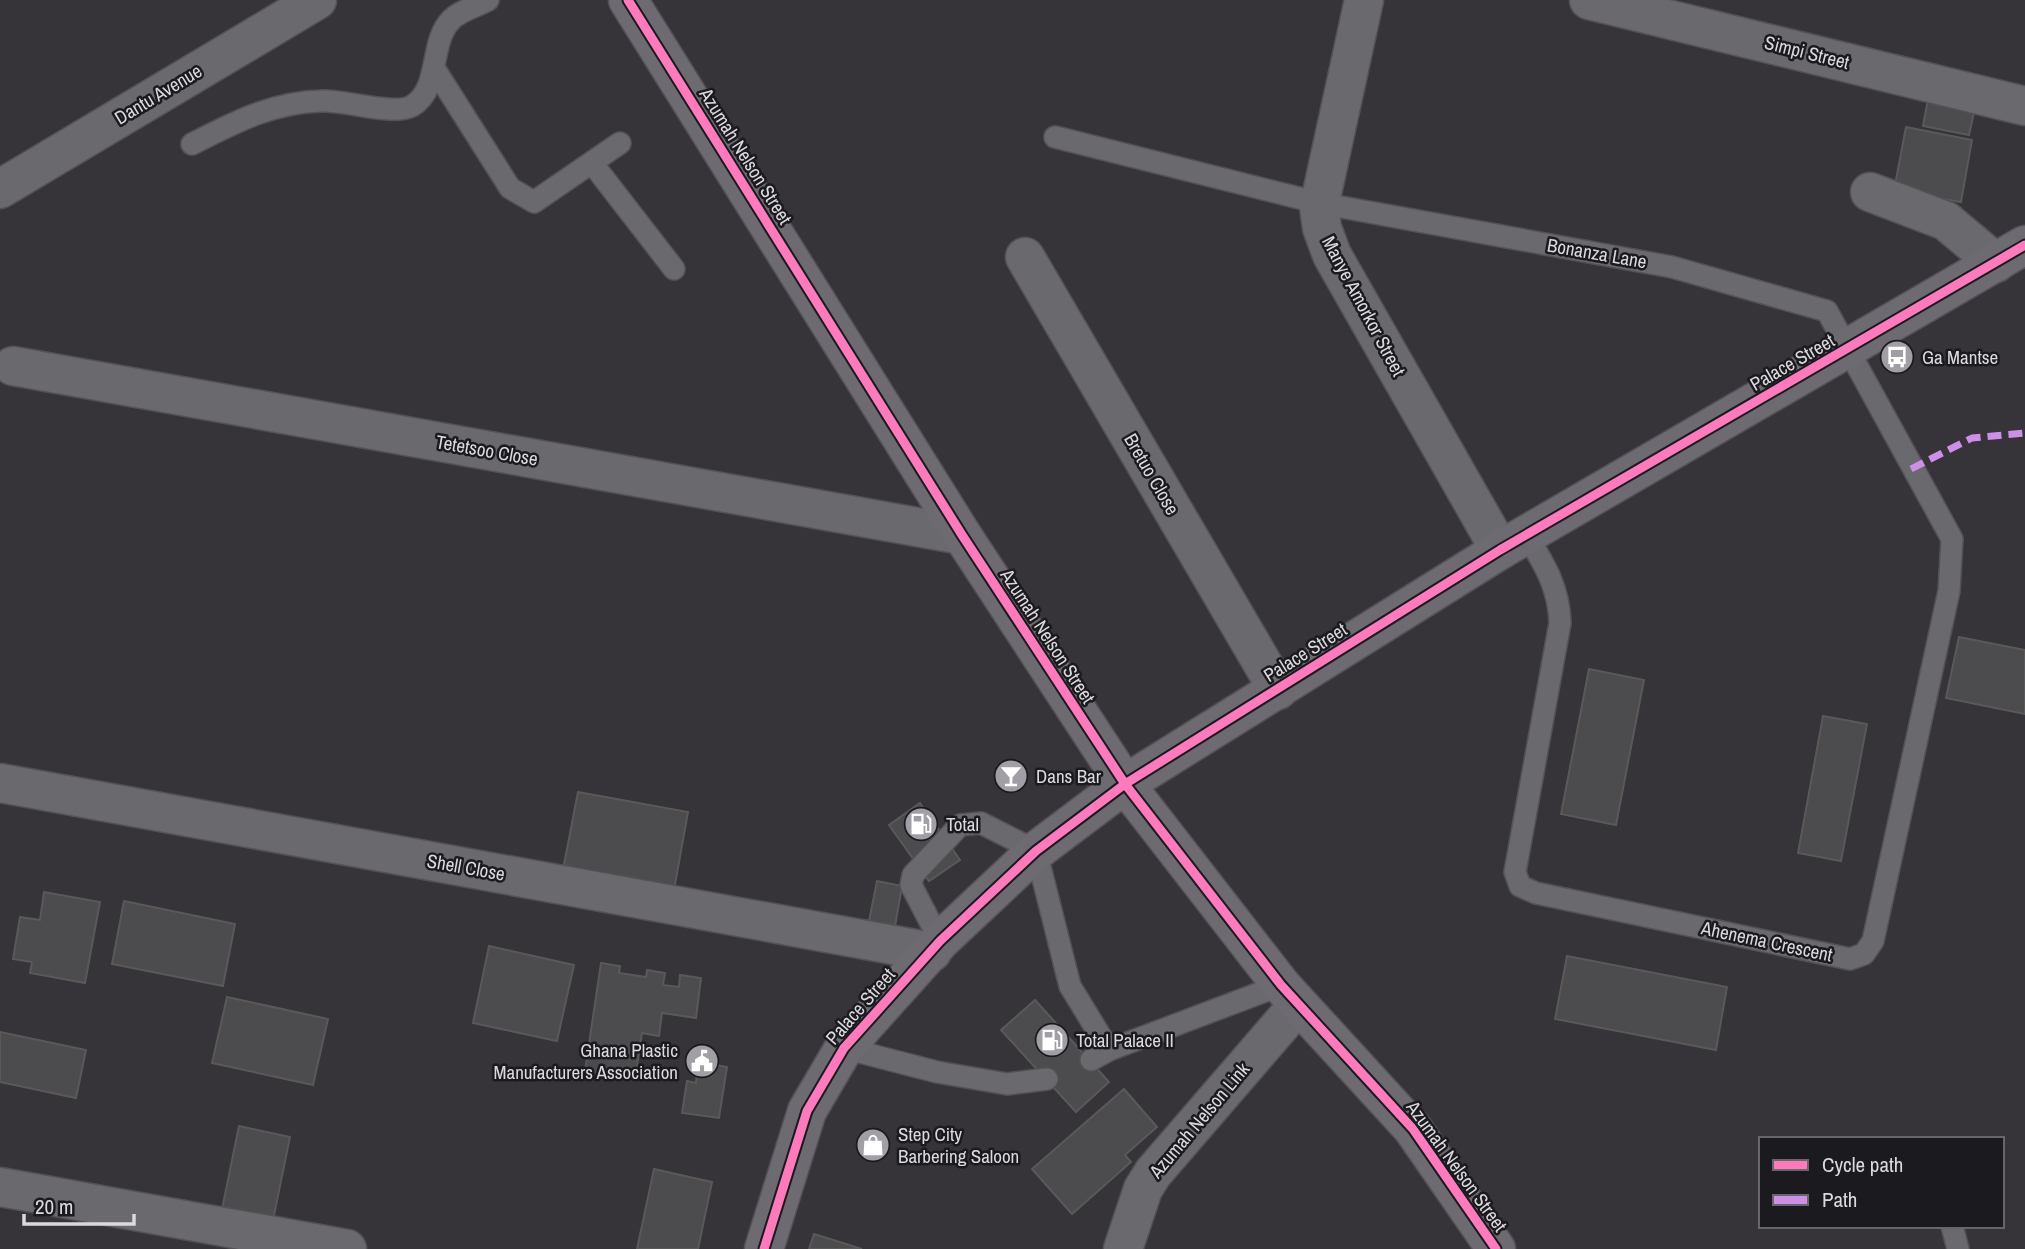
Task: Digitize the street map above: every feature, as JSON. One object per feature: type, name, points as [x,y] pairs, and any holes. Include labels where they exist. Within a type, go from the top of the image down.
[{"type":"street","name":"Dantu Avenue","points":[[0,189],[317,0]]},
{"type":"street","name":"Azumah Nelson Street","points":[[628,0],[962,535],[1125,784],[1289,995],[1413,1129],[1496,1249]]},
{"type":"street","name":"Manye Amorkor Street","points":[[1364,0],[1320,203],[1322,228],[1332,255],[1513,543]]},
{"type":"street","name":"Simpi Street","points":[[1589,0],[1652,6],[2025,106]]},
{"type":"street","points":[[1870,192],[1946,221],[2010,254]]},
{"type":"street","name":"Palace Street","points":[[764,1249],[807,1111],[844,1048],[936,947],[1036,851],[1125,784],[1513,543],[2010,254]]},
{"type":"street","name":"Bretuo Close","points":[[1025,257],[1278,690]]},
{"type":"street","name":"Tetetsoo Close","points":[[13,366],[962,535]]},
{"type":"street","name":"Shell Close","points":[[0,783],[936,947]]},
{"type":"street","name":"Azumah Nelson Link","points":[[1123,1249],[1143,1189],[1153,1173],[1289,995]]},
{"type":"street","points":[[0,1186],[347,1249]]},
{"type":"lane","points":[[192,144],[249,114],[288,104],[323,100],[394,110],[411,106],[424,93],[443,34],[451,19],[488,0]]},
{"type":"lane","points":[[434,68],[510,188],[520,197],[534,202],[620,143]]},
{"type":"lane","name":"Bonanza Lane","points":[[1055,137],[1320,203],[1672,267],[1827,312],[1847,351]]},
{"type":"lane","points":[[592,163],[674,269]]},
{"type":"lane","name":"Ahenema Crescent","points":[[1513,543],[1551,576],[1557,593],[1560,623],[1515,872],[1520,886],[1536,893],[1850,959],[1858,958],[1873,941],[1949,591],[1953,558],[1952,539],[1847,351]]},
{"type":"lane","points":[[936,947],[911,885],[913,875],[960,825],[981,823],[1036,851],[1070,986],[1100,1055],[1289,995]]},
{"type":"lane","points":[[844,1048],[937,1072],[1007,1084],[1046,1080]]},
{"type":"lane","points":[[1953,1228],[1958,1249]]},
{"type":"building","points":[[1928,99],[1975,108],[1969,135],[1923,126]]},
{"type":"building","points":[[1906,127],[1972,140],[1961,202],[1894,190]]},
{"type":"building","points":[[1959,637],[2025,650],[2025,714],[1946,698]]},
{"type":"building","points":[[1589,669],[1644,680],[1616,825],[1561,814]]},
{"type":"building","points":[[1823,716],[1867,724],[1841,861],[1798,853]]},
{"type":"building","points":[[578,792],[688,812],[672,901],[561,880]]},
{"type":"building","points":[[920,803],[960,860],[929,881],[889,825]]},
{"type":"building","points":[[877,881],[902,886],[895,926],[869,921]]},
{"type":"building","points":[[44,892],[100,902],[85,983],[30,973],[32,962],[13,959],[20,917],[40,920]]},
{"type":"building","points":[[124,901],[235,924],[223,986],[112,964]]},
{"type":"building","points":[[489,946],[574,965],[557,1041],[473,1023]]},
{"type":"building","points":[[1567,956],[1727,987],[1716,1050],[1555,1019]]},
{"type":"building","points":[[601,963],[620,966],[619,973],[646,977],[647,970],[665,973],[663,985],[679,987],[680,975],[701,978],[696,1018],[662,1013],[659,1036],[642,1033],[635,1078],[585,1071]]},
{"type":"building","points":[[227,997],[328,1019],[313,1085],[212,1063]]},
{"type":"building","points":[[1035,1000],[1109,1082],[1076,1112],[1001,1030]]},
{"type":"building","points":[[0,1032],[86,1050],[76,1098],[0,1082]]},
{"type":"building","points":[[698,1062],[727,1067],[719,1118],[682,1113],[687,1081],[696,1083]]},
{"type":"building","points":[[1124,1089],[1157,1127],[1125,1155],[1131,1162],[1072,1214],[1032,1169]]},
{"type":"building","points":[[239,1126],[290,1137],[272,1225],[221,1214]]},
{"type":"building","points":[[654,1169],[712,1182],[698,1249],[637,1249]]},
{"type":"building","points":[[814,1234],[862,1249],[809,1249]]},
{"type":"marked path","points":[[1911,469],[1972,438],[2025,433]]},
{"type":"cycle path","points":[[628,0],[962,535],[1125,784],[1281,985],[1413,1129],[1496,1249]]},
{"type":"cycle path","points":[[764,1249],[807,1111],[844,1048],[940,941],[1036,851],[1125,784],[1500,550],[2025,245]]},
{"type":"place","name":"Ga Mantse","points":[[1897,357]]},
{"type":"place","name":"Dans Bar","points":[[1011,776]]},
{"type":"place","name":"Total","points":[[921,824]]},
{"type":"place","name":"Total Palace II","points":[[1052,1040]]},
{"type":"place","name":"Ghana Plastic Manufacturers Association","points":[[702,1061]]},
{"type":"place","name":"Step City Barbering Saloon","points":[[873,1145]]}]
